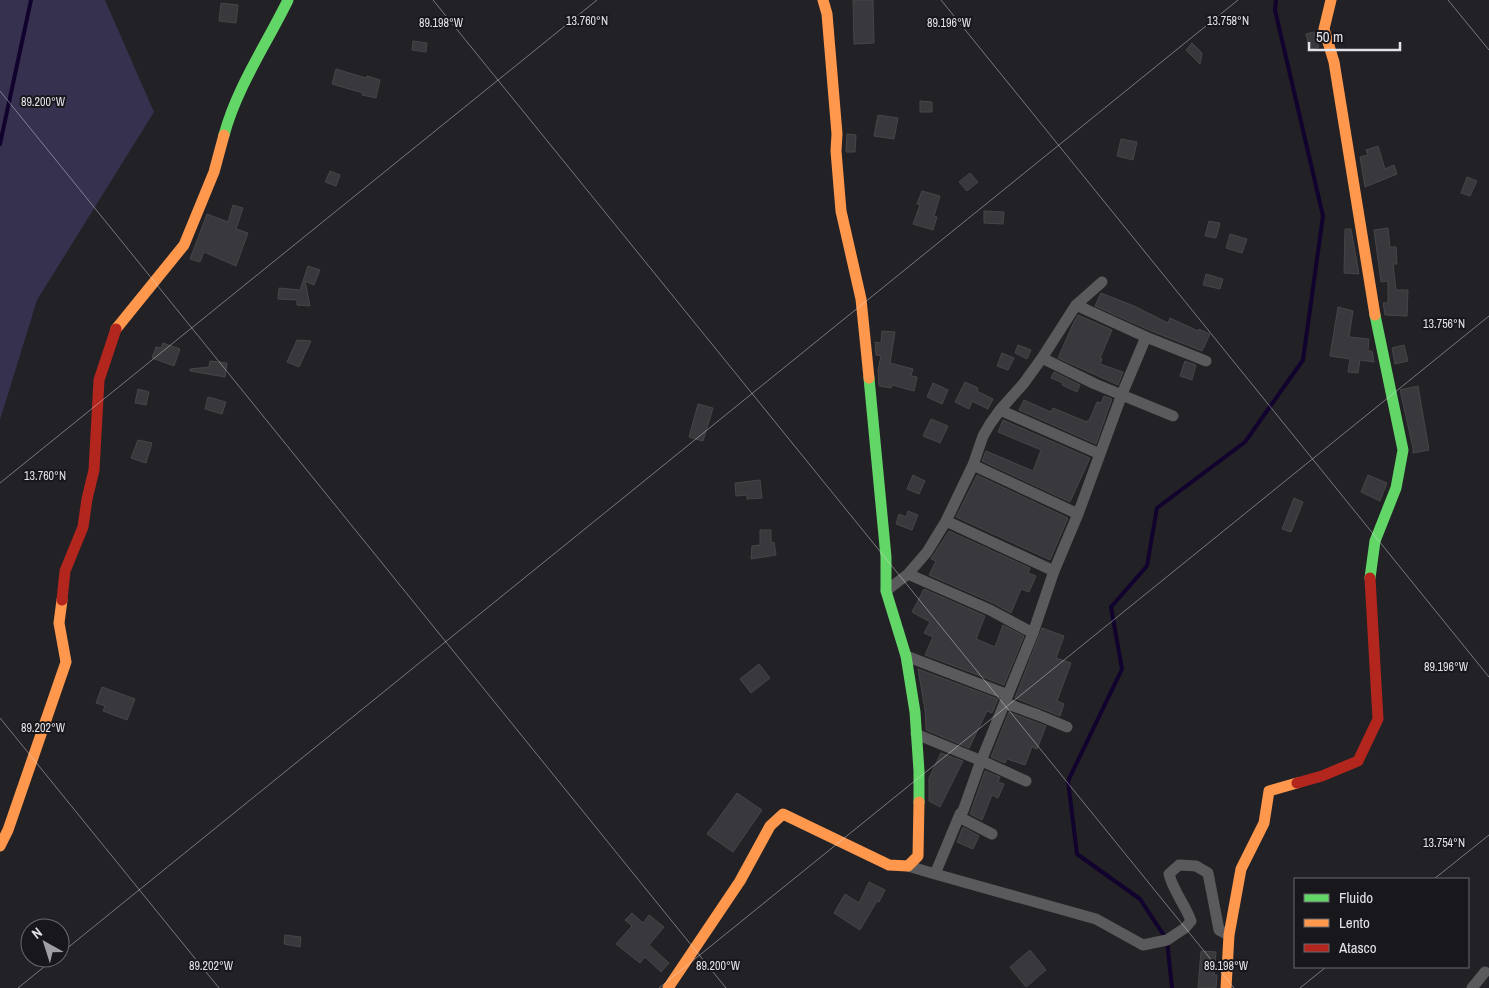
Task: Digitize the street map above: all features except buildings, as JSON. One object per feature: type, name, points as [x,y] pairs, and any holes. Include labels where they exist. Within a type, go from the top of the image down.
[{"type":"street","points":[[0,846],[8,830],[66,662],[59,624],[65,571],[84,527],[87,499],[94,470],[99,380],[115,331],[137,306],[184,245],[214,172],[228,119],[248,73],[288,0]]},
{"type":"street","points":[[823,0],[827,14],[836,125],[840,211],[861,299],[886,557],[886,591],[906,656],[915,712],[920,771],[918,856],[908,866]]},
{"type":"street","points":[[1226,988],[1229,934],[1241,869],[1264,823],[1269,791],[1322,776],[1358,762],[1378,719],[1370,576],[1375,541],[1396,488],[1403,450],[1378,332],[1334,62],[1324,29],[1331,0]]},
{"type":"street","points":[[886,591],[908,574],[927,552],[946,521],[973,465],[983,436],[1000,410],[1024,383],[1042,358],[1076,305],[1102,282]]},
{"type":"street","points":[[1076,305],[1146,337],[1206,360]]},
{"type":"street","points":[[936,874],[963,811],[1033,633],[1054,571],[1146,337]]},
{"type":"street","points":[[1042,358],[1095,384],[1173,416]]},
{"type":"street","points":[[1000,410],[1100,454]]},
{"type":"street","points":[[973,465],[1078,514]]},
{"type":"street","points":[[946,521],[1054,571]]},
{"type":"street","points":[[908,574],[990,610],[1033,633]]},
{"type":"street","points":[[906,656],[1067,727]]},
{"type":"street","points":[[916,734],[1026,781]]},
{"type":"street","points":[[668,988],[740,881],[770,826],[783,814],[889,865],[908,866],[1096,919],[1143,944],[1167,940],[1185,928],[1191,921],[1187,910],[1172,885],[1169,874],[1180,865],[1196,866],[1208,873],[1219,930],[1229,934]]},
{"type":"street","points":[[959,817],[992,834]]},
{"type":"street","points":[[1472,988],[1485,972]]},
{"type":"shaded area","points":[[0,0],[105,0],[154,112],[37,300],[0,420]]},
{"type":"waterway","points":[[0,144],[31,0]]},
{"type":"waterway","points":[[1172,988],[1167,940],[1140,899],[1077,854],[1068,781],[1122,669],[1111,607],[1147,566],[1157,508],[1245,442],[1303,360],[1323,216],[1275,10],[1276,0]]},
{"type":"traffic: fast","points":[[224,135],[244,83],[288,0]]},
{"type":"traffic: fast","points":[[1370,578],[1375,541],[1396,488],[1403,450],[1375,315]]},
{"type":"traffic: fast","points":[[869,378],[886,557],[886,591],[906,656],[915,712],[919,802]]},
{"type":"traffic: slow","points":[[823,0],[827,14],[841,211],[861,299],[869,378]]},
{"type":"traffic: slow","points":[[1331,0],[1324,29],[1334,62],[1375,315]]},
{"type":"traffic: slow","points":[[116,329],[184,245],[214,172],[224,135]]},
{"type":"traffic: slow","points":[[0,846],[8,830],[66,662],[59,623],[62,600]]},
{"type":"traffic: slow","points":[[1226,988],[1229,935],[1241,869],[1264,823],[1269,791],[1297,783]]},
{"type":"traffic: slow","points":[[668,988],[740,881],[770,826],[783,814],[889,865],[908,866],[918,856],[919,802]]},
{"type":"traffic: jam","points":[[62,600],[65,571],[83,527],[94,470],[99,380],[116,329]]},
{"type":"traffic: jam","points":[[1297,783],[1322,776],[1358,761],[1378,719],[1370,578]]}]
